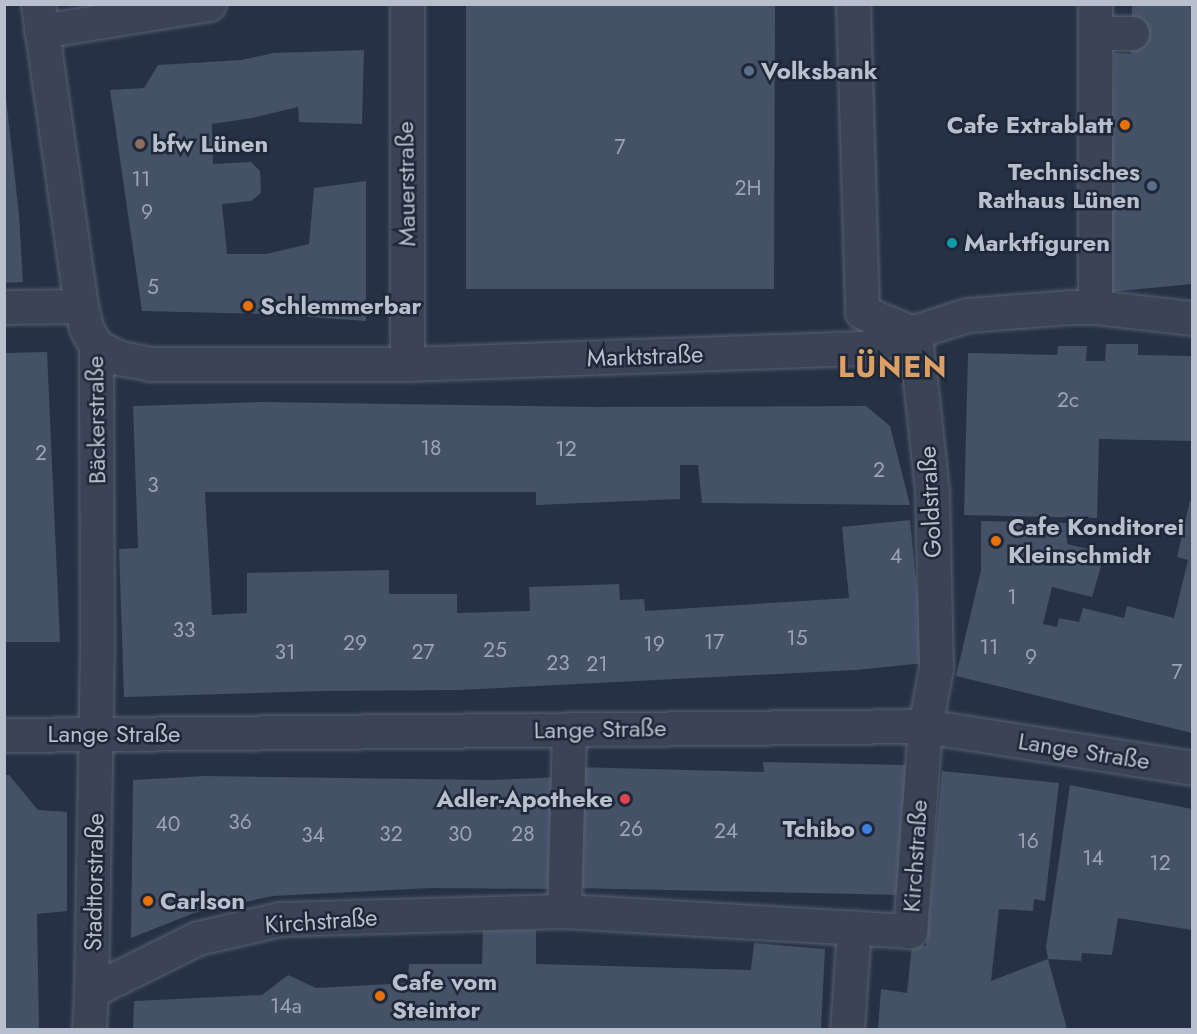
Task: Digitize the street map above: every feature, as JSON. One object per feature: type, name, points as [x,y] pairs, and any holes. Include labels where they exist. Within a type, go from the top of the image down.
[{"type":"street","points":[[40,18],[209,4]]},
{"type":"street","name":"Mauerstraße","points":[[407,4],[407,364]]},
{"type":"street","points":[[853,4],[862,312],[915,334]]},
{"type":"street","name":"Bäckerstraße","points":[[40,18],[81,306],[86,328],[96,346],[96,734]]},
{"type":"street","points":[[1095,307],[1103,248],[1103,124],[1095,19],[1132,33]]},
{"type":"street","points":[[4,307],[81,306]]},
{"type":"street","name":"Marktstraße","points":[[96,346],[120,358],[150,364],[407,364],[864,348],[915,334],[967,315],[1095,307],[1192,318]]},
{"type":"street","name":"Goldstraße","points":[[915,334],[932,490],[936,668],[925,726]]},
{"type":"street","name":"Lange Straße","points":[[4,735],[925,726],[1192,768]]},
{"type":"street","name":"Kirchstraße","points":[[92,991],[198,938],[280,919],[564,912],[910,931],[925,726]]},
{"type":"street","points":[[564,912],[569,729]]},
{"type":"street","name":"Stadttorstraße","points":[[89,1029],[92,991],[96,734]]},
{"type":"street","points":[[847,1029],[854,927]]},
{"type":"building","points":[[466,4],[775,4],[774,289],[466,289]]},
{"type":"building","name":"Technisches Rathaus Lünen","points":[[1132,4],[1192,4],[1192,284],[1109,292],[1114,53],[1131,54]]},
{"type":"building","points":[[364,50],[362,124],[299,122],[298,107],[252,118],[212,124],[213,164],[251,162],[260,171],[261,193],[251,201],[222,204],[227,254],[266,254],[309,244],[314,188],[366,181],[366,321],[266,314],[142,311],[110,90],[144,88],[158,65],[241,60],[274,53]]},
{"type":"building","points":[[4,80],[19,215],[23,282],[4,283]]},
{"type":"building","points":[[1106,344],[1138,344],[1138,355],[1192,356],[1192,441],[1099,439],[1097,518],[964,515],[968,353],[1057,355],[1058,346],[1087,346],[1086,361],[1105,361]]},
{"type":"building","points":[[47,352],[60,642],[4,642],[4,353]]},
{"type":"building","points":[[262,402],[595,407],[866,406],[890,426],[910,505],[702,503],[698,465],[680,465],[680,499],[536,505],[536,492],[205,492],[212,615],[247,613],[247,573],[389,570],[389,594],[457,594],[457,613],[530,611],[529,587],[619,584],[620,600],[644,599],[645,611],[849,598],[842,527],[910,520],[924,663],[856,670],[458,690],[323,691],[124,697],[119,549],[138,548],[133,406]]},
{"type":"building","points":[[1190,501],[1192,502],[1192,733],[956,676],[981,570],[981,521],[1067,523],[1067,544],[1105,553],[1092,597],[1052,587],[1043,624],[1057,627],[1059,618],[1079,622],[1083,608],[1124,618],[1127,606],[1174,618],[1188,560],[1177,557]]},
{"type":"building","points":[[763,762],[906,765],[903,895],[572,888],[574,767],[764,772]]},
{"type":"building","points":[[942,771],[1059,783],[1045,901],[1034,899],[1033,911],[999,909],[991,981],[1048,959],[1067,1029],[878,1029],[881,989],[907,993],[912,944],[926,946]]},
{"type":"building","points":[[4,775],[9,775],[38,810],[67,812],[67,911],[37,914],[39,1029],[4,1029]]},
{"type":"building","points":[[205,776],[489,780],[561,777],[556,889],[431,888],[273,896],[194,913],[131,938],[133,780]]},
{"type":"building","points":[[1070,785],[1192,809],[1192,930],[1118,918],[1112,955],[1082,953],[1081,961],[1048,959],[1046,947]]},
{"type":"building","points":[[483,929],[536,930],[536,964],[751,970],[754,943],[825,949],[821,1029],[133,1029],[134,1001],[262,995],[288,975],[316,988],[408,983],[409,964],[482,964]]},
{"type":"place","name":"Volksbank","points":[[749,71]]},
{"type":"place","name":"Cafe Extrablatt","points":[[1125,125]]},
{"type":"place","name":"bfw Lünen","points":[[140,144]]},
{"type":"place","name":"Technisches Rathaus Lünen","points":[[1152,186]]},
{"type":"place","name":"Marktfiguren","points":[[952,243]]},
{"type":"place","name":"Schlemmerbar","points":[[248,306]]},
{"type":"place","name":"Cafe Konditorei Kleinschmidt","points":[[996,541]]},
{"type":"place","name":"Adler-Apotheke","points":[[625,799]]},
{"type":"place","name":"Tchibo","points":[[867,829]]},
{"type":"place","name":"Carlson","points":[[148,901]]},
{"type":"place","name":"Cafe vom Steintor","points":[[380,996]]},
{"type":"district","name":"LÜNEN","points":[[893,367]]}]
